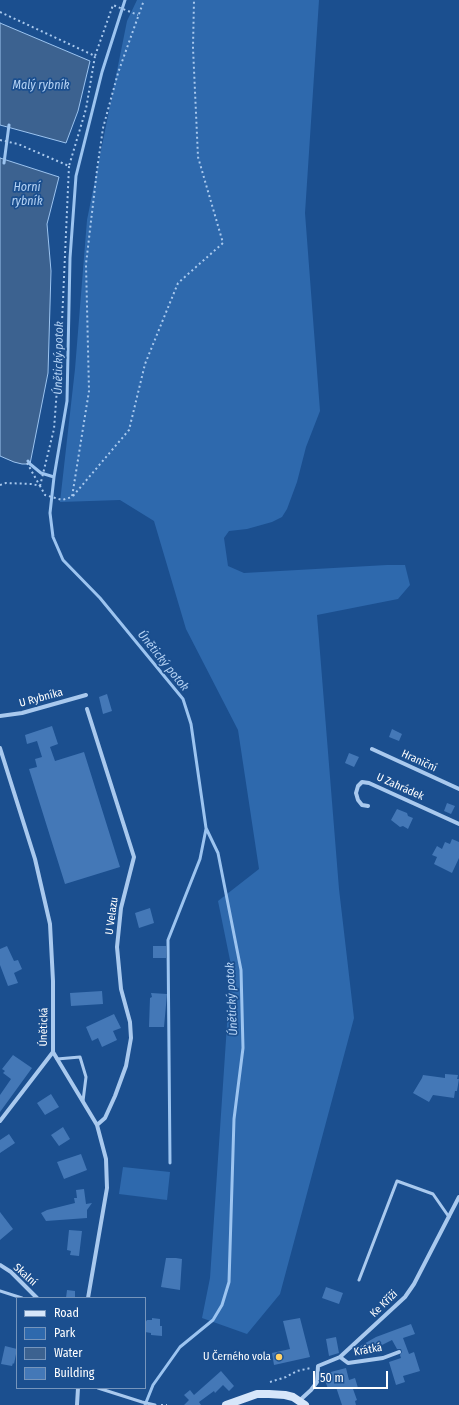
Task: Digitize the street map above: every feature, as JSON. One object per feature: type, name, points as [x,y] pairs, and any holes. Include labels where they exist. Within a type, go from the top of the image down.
[{"type":"main road","points":[[226,1405],[257,1394],[285,1395],[302,1403]]},
{"type":"street","name":"U Rybníka","points":[[0,716],[22,713],[86,695]]},
{"type":"street","name":"U Velazu","points":[[86,709],[134,857],[121,908],[117,947],[121,989],[130,1022],[131,1038],[126,1066],[115,1096],[105,1118],[97,1124]]},
{"type":"street","name":"Únětická","points":[[0,748],[35,859],[50,924],[53,981],[52,1052],[97,1124],[106,1159],[107,1188],[88,1297]]},
{"type":"street","name":"Hraniční","points":[[372,749],[459,789]]},
{"type":"street","name":"U Zahrádek","points":[[368,806],[362,805],[358,800],[356,793],[358,786],[362,782],[368,783],[459,824]]},
{"type":"street","points":[[0,1121],[52,1052]]},
{"type":"street","name":"Ke Kříži","points":[[318,1366],[340,1357],[405,1297],[414,1284],[459,1197]]},
{"type":"street","name":"Skalní","points":[[0,1266],[11,1272],[36,1297]]},
{"type":"street","name":"Krátká","points":[[340,1357],[348,1363],[383,1358],[399,1352]]},
{"type":"street","points":[[302,1403],[317,1382],[318,1366]]},
{"type":"street","points":[[77,1405],[78,1389]]},
{"type":"lane","points":[[57,1059],[80,1057],[86,1077],[83,1101]]},
{"type":"lane","points":[[359,1280],[397,1181],[433,1194],[449,1217]]},
{"type":"lane","points":[[0,1291],[19,1297]]},
{"type":"lane","points":[[101,1389],[155,1405]]},
{"type":"path","points":[[72,496],[89,391],[86,264],[97,170],[105,121],[118,73],[144,0]]},
{"type":"path","points":[[27,463],[46,495],[62,500],[72,496],[129,430],[145,364],[178,283],[223,243],[198,156],[193,48],[194,0]]},
{"type":"path","points":[[40,486],[54,429],[62,322],[69,166],[86,109],[95,56],[113,5],[138,15]]},
{"type":"path","points":[[0,12],[95,56]]},
{"type":"path","points":[[0,140],[18,144],[69,166]]},
{"type":"path","points":[[0,485],[6,483],[32,484],[40,486]]},
{"type":"path","points":[[270,1382],[286,1377],[297,1371],[318,1366]]},
{"type":"green space","points":[[137,0],[319,0],[305,213],[320,411],[306,447],[297,482],[287,509],[282,517],[272,522],[247,529],[229,531],[224,538],[228,566],[244,573],[405,565],[410,585],[398,599],[317,615],[339,889],[354,1018],[280,1294],[247,1334],[202,1318],[210,1278],[231,965],[218,901],[259,869],[238,730],[186,629],[154,521],[120,500],[60,502],[75,369],[87,220],[127,21]]},
{"type":"green space","points":[[123,1167],[170,1172],[167,1200],[119,1194]]},
{"type":"water","name":"Malý rybník","points":[[0,23],[90,61],[78,111],[66,143],[0,125]]},
{"type":"water","name":"Horní rybník","points":[[0,158],[59,177],[47,224],[51,271],[48,373],[30,464],[14,462],[0,456]]},
{"type":"building","points":[[107,694],[112,711],[103,714],[99,697]]},
{"type":"building","points":[[52,726],[58,744],[50,747],[55,761],[84,752],[120,867],[65,884],[29,769],[37,767],[35,759],[42,757],[37,741],[27,744],[25,735]]},
{"type":"building","points":[[392,729],[402,734],[399,741],[389,737]]},
{"type":"building","points":[[349,753],[359,757],[354,767],[345,763]]},
{"type":"building","points":[[447,803],[455,806],[451,814],[444,811]]},
{"type":"building","points":[[397,809],[407,813],[408,816],[413,818],[408,829],[403,826],[400,827],[391,820]]},
{"type":"building","points":[[452,839],[459,842],[459,858],[452,873],[434,864],[437,857],[432,855],[437,846],[442,849],[445,842],[450,844]]},
{"type":"building","points":[[150,908],[154,923],[139,928],[135,913]]},
{"type":"building","points":[[7,946],[14,961],[18,960],[22,969],[14,973],[18,983],[8,986],[0,965],[0,949]]},
{"type":"building","points":[[153,946],[166,946],[166,958],[153,958]]},
{"type":"building","points":[[102,991],[103,1004],[71,1006],[70,993]]},
{"type":"building","points":[[151,993],[167,994],[164,1027],[149,1027],[150,998],[152,997]]},
{"type":"building","points":[[114,1014],[121,1028],[113,1031],[117,1040],[102,1047],[98,1038],[92,1041],[86,1027]]},
{"type":"building","points":[[13,1055],[32,1068],[0,1112],[0,1095],[11,1079],[3,1073],[5,1071],[2,1069]]},
{"type":"building","points":[[445,1074],[458,1075],[457,1079],[459,1079],[457,1091],[455,1091],[454,1098],[433,1095],[429,1102],[413,1093],[423,1075],[445,1078]]},
{"type":"building","points":[[51,1094],[59,1107],[45,1115],[37,1103]]},
{"type":"building","points":[[63,1127],[70,1139],[59,1146],[51,1135]]},
{"type":"building","points":[[9,1134],[15,1143],[0,1153],[0,1140]]},
{"type":"building","points":[[81,1154],[87,1170],[64,1179],[57,1162]]},
{"type":"building","points":[[84,1189],[86,1204],[92,1203],[87,1210],[87,1218],[46,1221],[41,1213],[75,1203],[74,1198],[77,1198],[76,1190]]},
{"type":"building","points":[[0,1212],[13,1229],[0,1240]]},
{"type":"building","points":[[69,1230],[82,1231],[79,1256],[70,1255],[71,1251],[67,1250]]},
{"type":"building","points":[[166,1258],[182,1259],[180,1290],[161,1287]]},
{"type":"building","points":[[326,1287],[343,1293],[339,1304],[322,1298]]},
{"type":"building","points":[[67,1290],[75,1291],[75,1297],[66,1297]]},
{"type":"building","points":[[152,1318],[160,1319],[162,1336],[151,1335],[151,1333],[146,1332],[146,1322],[147,1320],[152,1320]]},
{"type":"building","points":[[300,1318],[310,1357],[274,1365],[272,1353],[290,1349],[283,1321]]},
{"type":"building","points":[[411,1324],[415,1334],[403,1338],[409,1354],[414,1352],[420,1371],[403,1376],[405,1382],[396,1385],[389,1362],[401,1358],[400,1355],[402,1352],[401,1349],[397,1349],[392,1340],[382,1345],[355,1351],[355,1349],[376,1337]]},
{"type":"building","points":[[336,1337],[339,1353],[329,1356],[326,1339]]},
{"type":"building","points":[[5,1346],[16,1349],[14,1364],[13,1363],[12,1366],[1,1364]]},
{"type":"building","points":[[346,1368],[349,1380],[355,1378],[358,1388],[353,1389],[357,1400],[355,1401],[356,1405],[342,1405],[336,1387],[328,1389],[323,1374]]},
{"type":"building","points":[[221,1371],[234,1386],[229,1391],[223,1385],[215,1393],[214,1391],[199,1402],[201,1405],[184,1405],[189,1400],[184,1395],[190,1390],[194,1395]]},
{"type":"waterway","name":"Únětický potok","points":[[125,0],[102,72],[76,176],[70,258],[67,401],[54,477],[50,513],[53,537],[63,560],[100,598],[183,699],[191,724],[206,828],[218,853],[241,970],[243,1048],[234,1119],[229,1282],[222,1305],[213,1320],[180,1347],[153,1385],[145,1405]]},
{"type":"waterway","points":[[4,163],[9,125]]},
{"type":"waterway","points":[[28,461],[41,473],[54,477]]},
{"type":"waterway","points":[[170,1163],[168,940],[200,859],[206,829]]},
{"type":"place","name":"U Černého vola","points":[[279,1357]]}]
